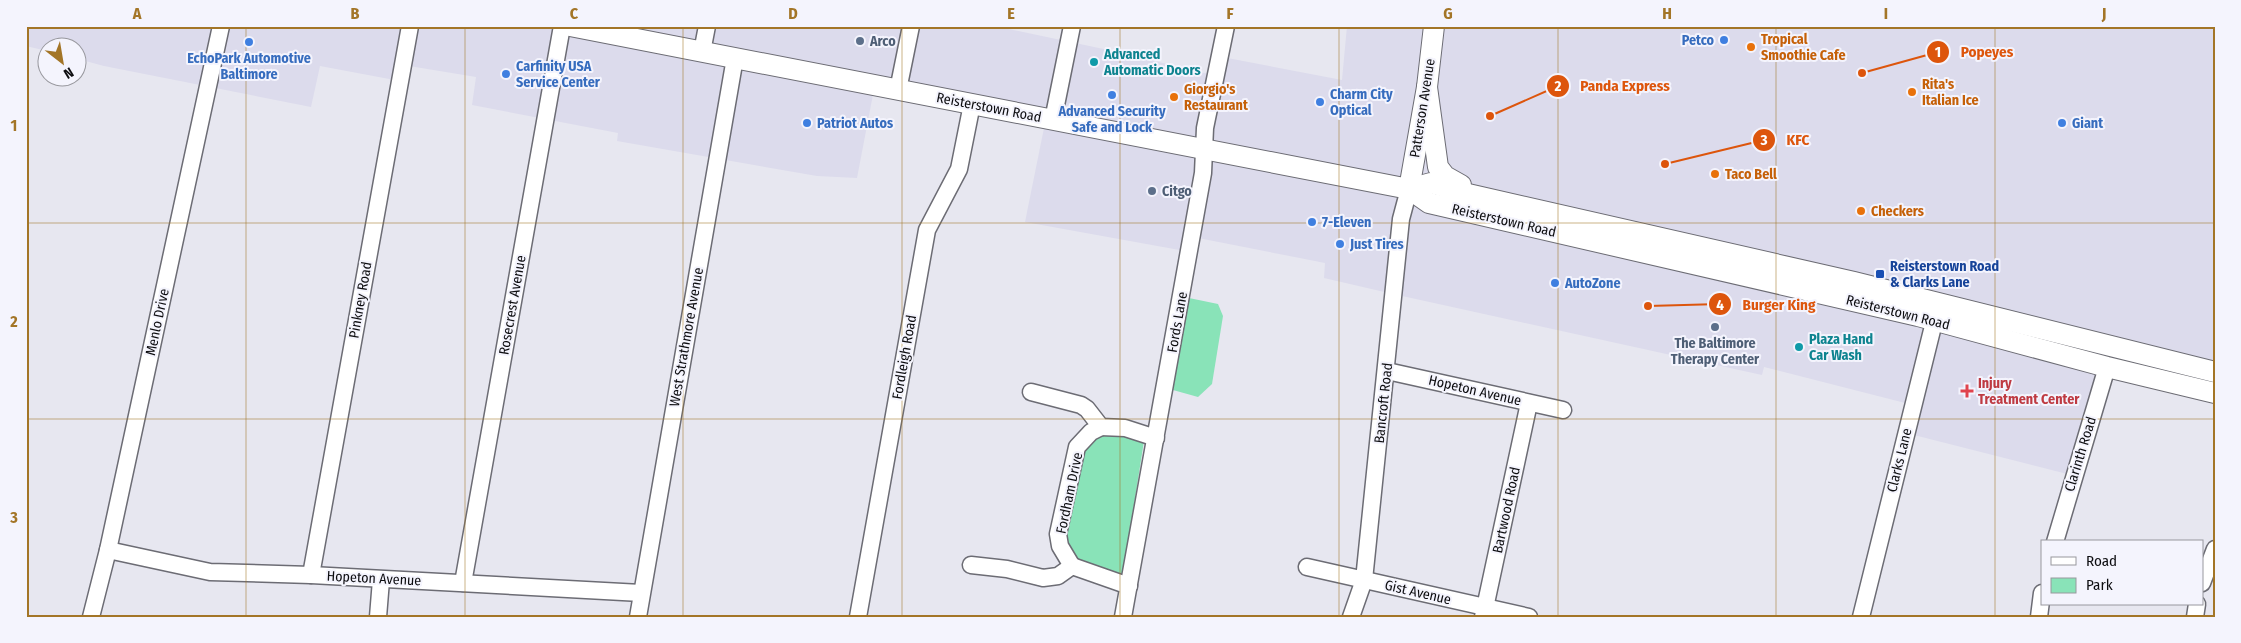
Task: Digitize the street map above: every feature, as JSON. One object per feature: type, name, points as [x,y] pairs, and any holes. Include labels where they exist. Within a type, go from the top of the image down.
[{"type":"main road","name":"Reisterstown Road","points":[[570,26],[1409,189],[1429,203],[1700,265],[1936,311],[2215,372]]},
{"type":"main road","name":"Patterson Avenue","points":[[1409,189],[1434,26]]},
{"type":"main road","points":[[1426,88],[1434,156],[1440,172],[1456,183],[1505,196],[1552,213]]},
{"type":"main road","name":"Reisterstown Road","points":[[1409,189],[1431,182],[1468,194],[1766,262],[1936,311],[2107,367],[2215,394]]},
{"type":"main road","points":[[1700,265],[1709,258],[1742,264],[1766,262]]},
{"type":"main road","points":[[2107,367],[2114,359],[2165,370],[2186,365]]},
{"type":"street","name":"Menlo Drive","points":[[92,617],[221,26]]},
{"type":"street","name":"Pinkney Road","points":[[310,575],[410,26]]},
{"type":"street","name":"Rosecrest Avenue","points":[[462,583],[562,26]]},
{"type":"street","points":[[702,52],[707,26]]},
{"type":"street","points":[[898,90],[911,26]]},
{"type":"street","points":[[1053,120],[1072,26]]},
{"type":"street","name":"Fords Lane","points":[[1123,617],[1203,173],[1205,128],[1226,26]]},
{"type":"street","name":"West Strathmore Avenue","points":[[638,617],[735,58]]},
{"type":"street","name":"Fordleigh Road","points":[[858,617],[927,230],[959,169],[972,104]]},
{"type":"street","name":"Bancroft Road","points":[[1351,617],[1364,580],[1387,371],[1401,219],[1409,189]]},
{"type":"street","name":"Clarks Lane","points":[[1861,617],[1936,311]]},
{"type":"street","name":"Clarinth Road","points":[[2056,540],[2107,367]]},
{"type":"street","name":"Hopeton Avenue","points":[[1387,371],[1563,410]]},
{"type":"street","points":[[1031,392],[1081,405],[1087,409],[1101,427],[1124,428],[1156,438]]},
{"type":"street","name":"Bartwood Road","points":[[1484,612],[1529,403]]},
{"type":"street","name":"Fordham Drive","points":[[1072,566],[1060,546],[1058,534],[1074,457],[1083,439],[1101,427]]},
{"type":"street","points":[[2204,578],[2215,549]]},
{"type":"street","name":"Hopeton Avenue","points":[[108,550],[210,572],[310,575],[641,593]]},
{"type":"street","points":[[971,565],[1043,578],[1058,576],[1072,566],[1129,586]]},
{"type":"street","name":"Gist Avenue","points":[[1306,567],[1364,580],[1484,612],[1529,617]]},
{"type":"street","points":[[378,617],[381,580]]},
{"type":"street","points":[[2039,617],[2041,601]]},
{"type":"shaded area","points":[[26,26],[994,26],[1113,51],[1217,76],[1217,56],[1342,80],[1347,26],[2215,26],[2215,384],[2105,358],[2075,476],[1906,433],[1913,405],[1764,367],[1762,375],[1393,294],[1324,278],[1325,263],[1188,236],[1185,251],[1025,222],[1046,118],[875,84],[857,178],[817,176],[617,141],[618,133],[472,105],[476,77],[403,65],[400,81],[320,66],[311,107],[88,62],[88,38],[38,38],[38,49],[26,46]]},
{"type":"green space","points":[[1189,298],[1218,304],[1223,316],[1212,384],[1198,397],[1173,390]]},
{"type":"green space","points":[[1111,431],[1144,441],[1122,581],[1078,563],[1063,539],[1083,444]]},
{"type":"place","name":"Petco","points":[[1724,40]]},
{"type":"place","name":"Arco","points":[[860,41]]},
{"type":"place","name":"EchoPark Automotive Baltimore","points":[[249,42]]},
{"type":"place","name":"Tropical Smoothie Cafe","points":[[1751,47]]},
{"type":"place","name":"Advanced Automatic Doors","points":[[1094,62]]},
{"type":"place","name":"Popeyes","points":[[1862,73]]},
{"type":"place","name":"Carfinity USA Service Center","points":[[506,74]]},
{"type":"place","name":"Rita's Italian Ice","points":[[1912,92]]},
{"type":"place","name":"Advanced Security Safe and Lock","points":[[1112,95]]},
{"type":"place","name":"Giorgio's Restaurant","points":[[1174,97]]},
{"type":"place","name":"Charm City Optical","points":[[1320,102]]},
{"type":"place","name":"Panda Express","points":[[1490,116]]},
{"type":"place","name":"Patriot Autos","points":[[807,123]]},
{"type":"place","name":"Giant","points":[[2062,123]]},
{"type":"place","name":"KFC","points":[[1665,164]]},
{"type":"place","name":"Taco Bell","points":[[1715,174]]},
{"type":"place","name":"Citgo","points":[[1152,191]]},
{"type":"place","name":"Checkers","points":[[1861,211]]},
{"type":"place","name":"7-Eleven","points":[[1312,222]]},
{"type":"place","name":"Just Tires","points":[[1340,244]]},
{"type":"place","name":"Reisterstown Road & Clarks Lane","points":[[1880,274]]},
{"type":"place","name":"AutoZone","points":[[1555,283]]},
{"type":"place","name":"Burger King","points":[[1648,306]]},
{"type":"place","name":"The Baltimore Therapy Center","points":[[1715,327]]},
{"type":"place","name":"Plaza Hand Car Wash","points":[[1799,347]]},
{"type":"place","name":"Injury Treatment Center","points":[[1967,391]]}]
